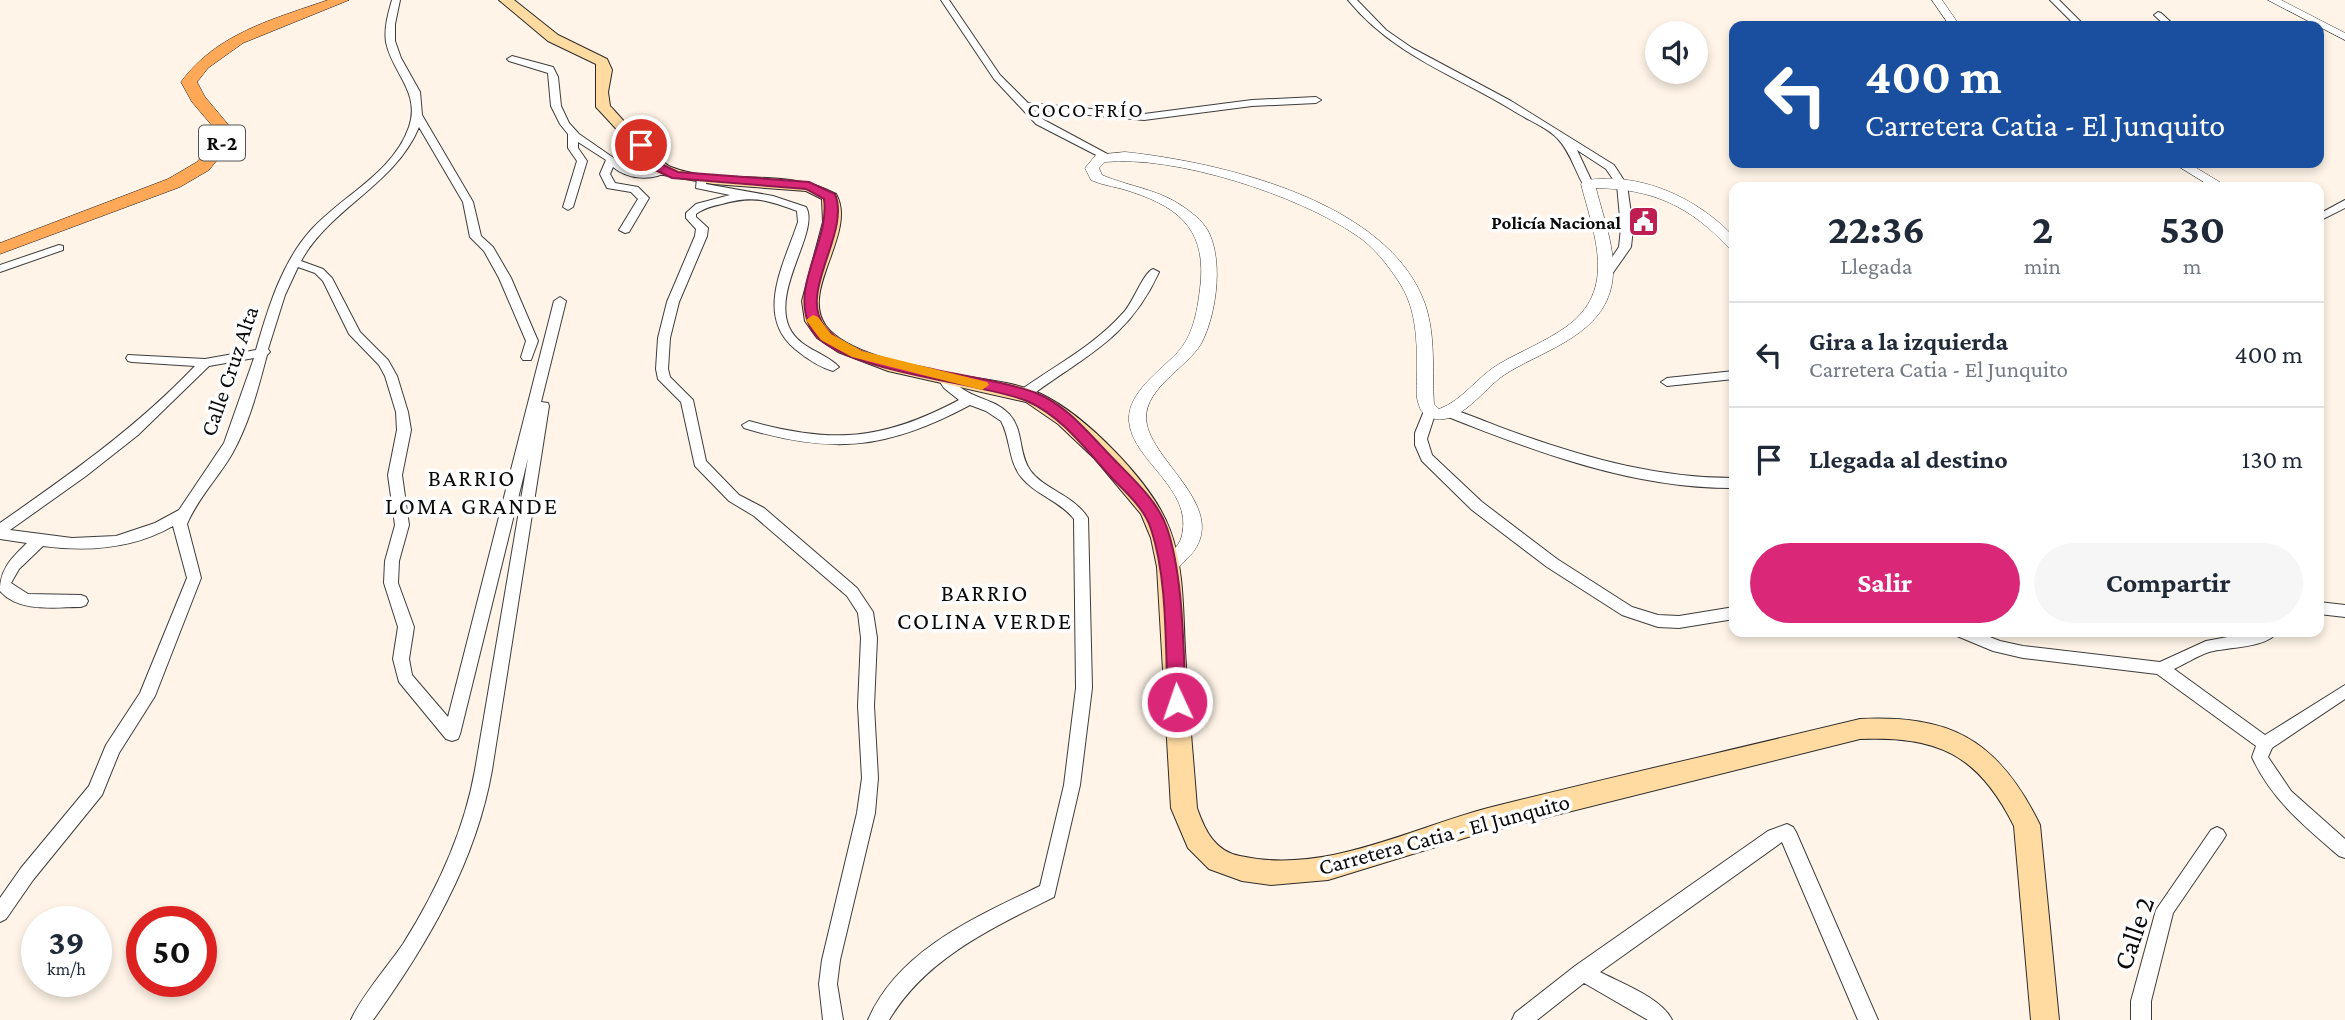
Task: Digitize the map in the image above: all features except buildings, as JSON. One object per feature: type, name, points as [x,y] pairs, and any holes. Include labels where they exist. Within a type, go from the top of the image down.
[{"type":"main road","name":"R-2","points":[[0,249],[174,183],[203,166],[221,145],[223,128],[198,99],[189,82],[200,65],[231,43],[342,0]]},
{"type":"main road","points":[[506,0],[553,38],[602,62],[606,70],[601,92],[603,107],[664,171]]},
{"type":"main road","name":"Carretera Catia - El Junquito","points":[[664,171],[702,178],[809,186],[830,197],[833,216],[813,286],[812,318],[817,328],[839,346],[857,354],[1023,395],[1048,405],[1069,421],[1146,504],[1159,528],[1170,593],[1184,808],[1194,841],[1224,864],[1271,872],[1301,872],[1343,864],[1466,826],[1860,730],[1914,727],[1939,733],[1989,765],[2016,801],[2026,825],[2045,1020]]},
{"type":"street","points":[[396,0],[390,27],[391,45],[417,95],[417,115],[468,202],[476,237],[489,249],[505,278],[532,341],[527,357]]},
{"type":"street","points":[[945,0],[997,77],[1040,122],[1106,156]]},
{"type":"street","points":[[1352,0],[1383,32],[1409,50],[1508,103],[1610,167],[1622,185],[1627,229],[1625,247],[1620,259],[1605,275]]},
{"type":"street","points":[[1937,0],[1952,21]]},
{"type":"street","points":[[2054,0],[2076,21]]},
{"type":"street","points":[[2273,0],[2314,21]]},
{"type":"street","points":[[2158,15],[2165,21]]},
{"type":"street","points":[[2324,26],[2345,37]]},
{"type":"street","points":[[512,59],[550,69],[553,74],[554,101],[572,135],[573,148],[582,161],[568,207]]},
{"type":"street","points":[[1024,106],[1144,117],[1252,103],[1316,100]]},
{"type":"street","name":"Calle Cruz Alta","points":[[184,514],[230,445],[264,352],[280,289],[294,262],[321,223],[402,152],[417,115]]},
{"type":"street","points":[[572,135],[622,170],[636,175],[664,171]]},
{"type":"street","points":[[1166,568],[1179,559],[1187,547],[1193,521],[1191,506],[1141,435],[1136,425],[1136,412],[1143,398],[1195,341],[1209,281],[1208,247],[1197,225],[1162,200],[1096,177],[1092,173],[1094,162],[1106,156],[1145,156],[1241,179],[1315,209],[1362,232],[1409,287],[1418,305],[1423,324],[1426,404],[1430,411],[1436,414],[1448,412],[1497,372],[1584,321],[1595,311],[1605,275],[1598,223],[1588,184],[1572,150],[1560,135]]},
{"type":"street","points":[[611,160],[606,174],[611,186],[634,189],[644,198],[625,230]]},
{"type":"street","points":[[2188,168],[2212,182]]},
{"type":"street","points":[[702,178],[702,187],[792,204],[805,214],[785,278],[778,312],[782,331],[797,348],[833,367]]},
{"type":"street","points":[[1588,184],[1622,185],[1652,191],[1698,213],[1712,222],[1729,240]]},
{"type":"street","points":[[747,194],[700,206],[691,213],[691,218],[702,228],[673,302],[664,338],[662,369],[664,379],[687,400],[700,463],[734,498],[776,524],[852,592],[865,612],[869,638],[866,706],[870,778],[866,813],[831,960],[828,984],[833,1020]]},
{"type":"street","points":[[2324,215],[2345,203]]},
{"type":"street","points":[[0,269],[59,248]]},
{"type":"street","points":[[294,262],[319,271],[328,280],[355,334],[384,363],[391,376],[402,412],[404,430],[395,475],[402,525],[393,561],[391,583],[406,627],[401,659],[405,677],[452,734],[561,301],[485,753],[485,768],[474,808],[454,872],[438,904],[393,978],[361,1020]]},
{"type":"street","points":[[1023,395],[1049,375],[1096,348],[1115,331],[1147,289],[1153,272]]},
{"type":"street","points":[[132,358],[205,363],[264,352]]},
{"type":"street","points":[[0,532],[114,447],[183,387],[205,363]]},
{"type":"street","points":[[878,1020],[894,990],[928,960],[974,928],[1048,891],[1077,757],[1084,688],[1081,517],[1073,505],[1025,473],[1003,414],[967,401],[952,392],[942,376]]},
{"type":"street","points":[[1667,382],[1729,376]]},
{"type":"street","points":[[749,425],[802,441],[848,442],[915,426],[967,401]]},
{"type":"street","points":[[1430,411],[1418,439],[1423,454],[1433,465],[1505,527],[1610,602],[1658,621],[1696,621],[1729,614]]},
{"type":"street","points":[[1448,412],[1528,442],[1615,466],[1700,483],[1729,483]]},
{"type":"street","points":[[0,532],[74,545],[112,544],[164,526],[184,514]]},
{"type":"street","points":[[0,913],[27,874],[96,790],[113,750],[147,696],[194,578],[194,564],[180,532],[184,514]]},
{"type":"street","points":[[40,540],[13,565],[3,584],[10,595],[25,600],[80,601]]},
{"type":"street","points":[[2324,609],[2345,611]]},
{"type":"street","points":[[1974,637],[1998,647],[2023,652],[2161,668],[2265,744]]},
{"type":"street","points":[[2161,668],[2206,648],[2259,637]]},
{"type":"street","points":[[2345,691],[2265,744],[2260,757],[2267,775],[2281,792],[2345,850]]},
{"type":"street","points":[[1522,1020],[1582,972],[1774,837],[1787,832],[1868,1020]]},
{"type":"street","name":"Calle 2","points":[[2141,1020],[2141,1001],[2165,910],[2217,835]]},
{"type":"street","points":[[1582,972],[1651,1009],[1662,1020]]},
{"type":"slow traffic","points":[[813,320],[826,337],[857,354],[982,385]]},
{"type":"place","name":"Policía Nacional","points":[[1644,222]]},
{"type":"district","name":"COCO FRÍO","points":[[1086,110]]},
{"type":"district","name":"BARRIO LOMA GRANDE","points":[[472,492]]},
{"type":"district","name":"BARRIO COLINA VERDE","points":[[985,607]]},
{"type":"route","points":[[641,145],[657,167],[676,175],[809,186],[830,197],[833,216],[813,286],[811,303],[812,318],[817,328],[839,346],[894,365],[1032,397],[1069,421],[1146,504],[1159,528],[1170,593],[1177,702]]}]
